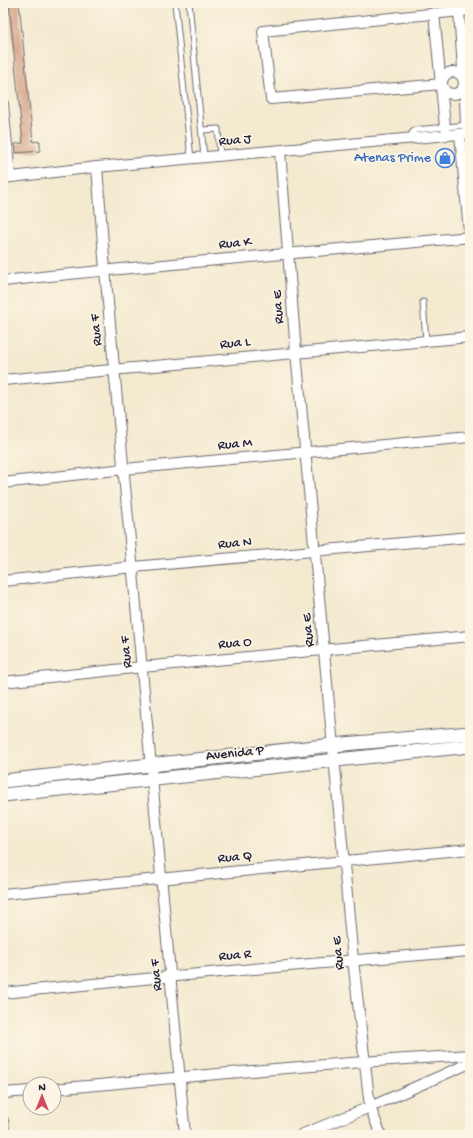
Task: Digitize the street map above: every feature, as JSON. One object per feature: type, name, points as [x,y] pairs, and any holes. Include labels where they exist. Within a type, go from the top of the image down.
[{"type":"street","points":[[442,84],[272,99],[263,31],[470,10]]},
{"type":"street","points":[[460,11],[467,81],[466,130],[470,242]]},
{"type":"street","points":[[434,13],[445,127]]},
{"type":"street","points":[[454,71],[461,74],[467,81],[463,88],[458,93],[454,94],[444,90],[442,84],[446,73],[454,71]]},
{"type":"street","points":[[3,104],[6,178]]},
{"type":"street","name":"Rua J","points":[[6,178],[97,167],[411,138],[466,130]]},
{"type":"street","name":"Rua E","points":[[280,151],[296,352],[353,960],[370,1107],[381,1135]]},
{"type":"street","name":"Rua F","points":[[97,167],[105,270],[185,1135]]},
{"type":"street","name":"Rua K","points":[[3,281],[105,270],[470,237]]},
{"type":"street","name":"Rua L","points":[[3,380],[470,337]]},
{"type":"street","name":"Rua M","points":[[3,483],[124,469],[470,437]]},
{"type":"street","name":"Rua N","points":[[3,581],[133,567],[470,537]]},
{"type":"street","name":"Rua O","points":[[3,682],[142,667],[470,636]]},
{"type":"street","name":"Avenida P","points":[[3,781],[333,745],[470,733]]},
{"type":"street","name":"Avenida P","points":[[3,795],[470,746]]},
{"type":"street","name":"Rua Q","points":[[3,894],[470,849]]},
{"type":"street","name":"Rua R","points":[[3,993],[171,976],[470,951]]},
{"type":"street","points":[[62,1088],[365,1061],[470,1055]]},
{"type":"street","points":[[301,1135],[370,1107],[470,1063]]},
{"type":"street","points":[[3,1094],[22,1092]]},
{"type":"street","points":[[3,1121],[4,1135]]},
{"type":"lane","points":[[175,3],[191,159]]},
{"type":"lane","points":[[189,3],[204,157]]},
{"type":"lane","points":[[411,138],[412,133],[416,130],[445,127],[466,130]]},
{"type":"lane","points":[[202,130],[218,129],[220,156]]},
{"type":"lane","points":[[423,302],[426,341]]},
{"type":"building","points":[[9,3],[19,3],[33,142],[40,141],[40,151],[16,153],[15,144],[23,143]]},
{"type":"building","name":"Atenas Prime","points":[[449,150],[450,166],[440,166],[439,151]]},
{"type":"place","name":"Atenas Prime","points":[[445,158]]}]
